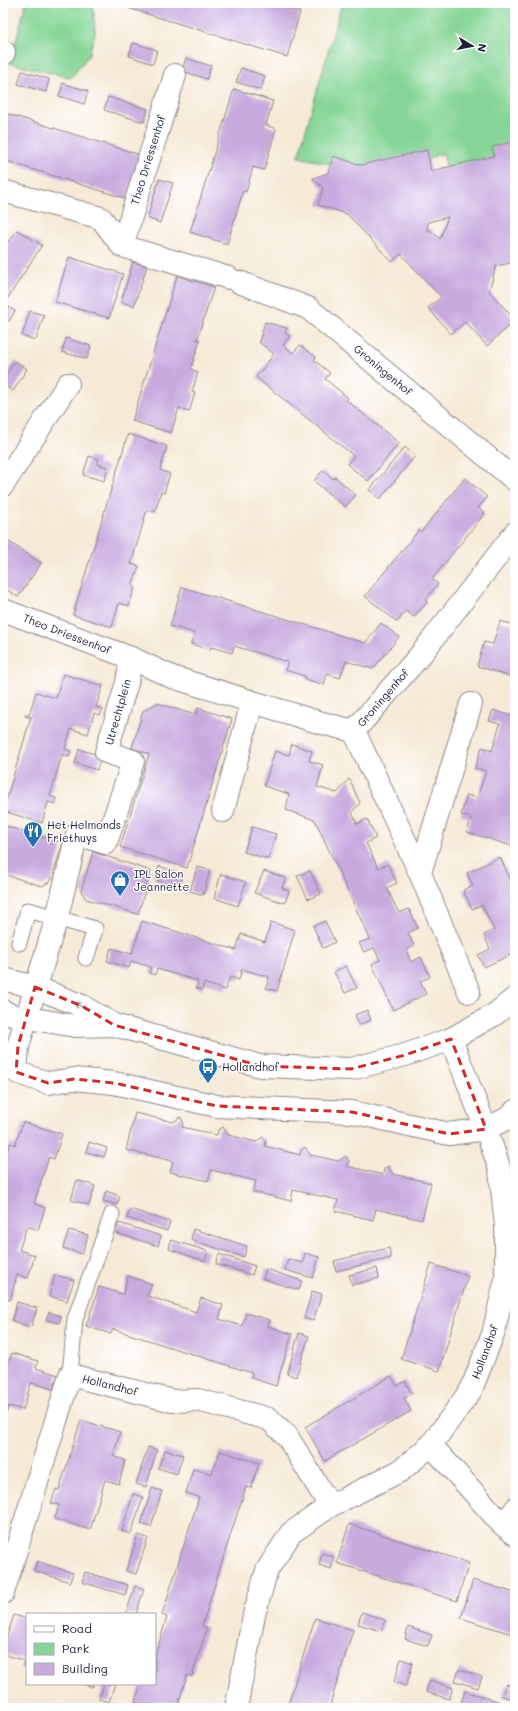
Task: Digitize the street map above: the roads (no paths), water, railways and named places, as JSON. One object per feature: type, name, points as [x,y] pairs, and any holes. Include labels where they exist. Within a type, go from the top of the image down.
[{"type":"street","name":"Theo Driessenhof","points":[[122,246],[175,75]]},
{"type":"street","points":[[3,191],[101,218],[122,246]]},
{"type":"street","name":"Groningenhof","points":[[122,246],[234,280],[308,308],[515,480]]},
{"type":"street","points":[[3,485],[68,384]]},
{"type":"street","name":"Groningenhof","points":[[354,731],[422,653],[515,533]]},
{"type":"street","name":"Theo Driessenhof","points":[[3,610],[131,658]]},
{"type":"street","name":"Groningenhof","points":[[131,658],[172,677],[252,702],[354,731],[420,873],[469,992]]},
{"type":"street","name":"Utrechtplein","points":[[35,987],[57,917],[77,834],[106,843],[133,761],[106,752],[127,684],[131,658]]},
{"type":"street","points":[[223,811],[252,702]]},
{"type":"street","points":[[420,873],[471,704]]},
{"type":"street","points":[[3,979],[35,987],[82,1006],[114,1025],[260,1066],[351,1069],[405,1056],[451,1039],[494,1015],[515,998]]},
{"type":"street","points":[[35,987],[18,1046],[16,1072],[48,1083],[74,1079],[114,1083],[217,1106],[352,1112],[449,1134],[486,1129],[510,1117],[515,1111]]},
{"type":"street","points":[[3,1011],[11,1015],[75,1026],[114,1025]]},
{"type":"street","name":"Hollandhof","points":[[236,1708],[254,1615],[267,1570],[291,1534],[330,1506],[400,1471],[431,1445],[471,1390],[508,1297],[506,1278],[506,1226],[500,1170],[486,1129],[451,1039]]},
{"type":"street","name":"Hollandhof","points":[[3,1593],[70,1375],[173,1401],[198,1400],[269,1420],[287,1436],[330,1506]]},
{"type":"street","points":[[431,1445],[508,1528]]},
{"type":"lane","points":[[19,943],[28,910],[95,929],[86,958]]},
{"type":"lane","points":[[70,1375],[75,1319],[112,1214]]},
{"type":"lane","points":[[508,1528],[515,1504]]},
{"type":"place","name":"Het Helmonds Friethuys","points":[[33,848]]},
{"type":"place","name":"IPL Salon Jeannette","points":[[120,897]]},
{"type":"place","name":"Hollandhof","points":[[208,1084]]}]
